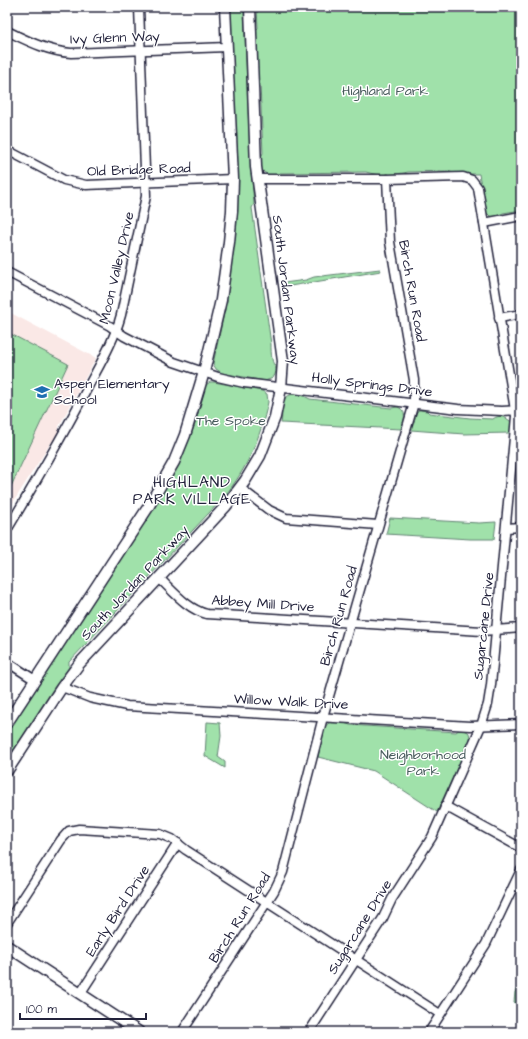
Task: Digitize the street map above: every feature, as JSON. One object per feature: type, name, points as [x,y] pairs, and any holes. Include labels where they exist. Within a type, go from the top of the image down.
[{"type":"street","name":"Moon Valley Drive","points":[[7,530],[60,440],[116,332],[126,296],[146,196],[140,7]]},
{"type":"street","name":"South Jordan Parkway","points":[[7,723],[147,509],[174,462],[185,435],[204,372],[221,300],[229,242],[232,180],[225,7]]},
{"type":"street","name":"South Jordan Parkway","points":[[7,770],[62,687],[87,656],[226,506],[240,488],[253,468],[265,444],[275,417],[283,371],[282,351],[258,179],[250,7]]},
{"type":"street","name":"Ivy Glenn Way","points":[[7,31],[43,48],[61,52],[80,53],[227,47]]},
{"type":"street","name":"Old Bridge Road","points":[[7,150],[57,177],[71,182],[95,186],[232,180]]},
{"type":"street","name":"Sugarcane Drive","points":[[309,1032],[383,918],[392,899],[425,848],[481,726],[490,695],[518,410],[500,318],[478,188],[472,180],[463,177],[387,179]]},
{"type":"street","points":[[258,179],[387,179]]},
{"type":"street","name":"Birch Run Road","points":[[182,1032],[267,902],[281,878],[323,717],[414,403],[414,380],[390,242],[387,179]]},
{"type":"street","points":[[484,223],[521,216]]},
{"type":"street","name":"Holly Springs Drive","points":[[7,272],[110,326],[116,332],[174,362],[218,377],[244,383],[281,388],[458,409],[502,411],[518,410]]},
{"type":"street","points":[[500,318],[521,314]]},
{"type":"street","points":[[240,488],[269,510],[286,518],[378,525]]},
{"type":"street","points":[[506,528],[521,527]]},
{"type":"street","name":"Abbey Mill Drive","points":[[159,578],[188,604],[196,610],[207,614],[482,631],[521,628]]},
{"type":"street","points":[[7,662],[35,680]]},
{"type":"street","name":"Willow Walk Drive","points":[[62,687],[96,700],[127,706],[470,726],[521,724]]},
{"type":"street","points":[[445,806],[521,848]]},
{"type":"street","points":[[7,923],[61,840],[69,831],[79,829],[160,834],[172,839],[186,850],[440,1014]]},
{"type":"street","name":"Early Bird Drive","points":[[80,994],[178,843]]},
{"type":"street","points":[[429,1032],[486,944],[521,870]]},
{"type":"street","points":[[7,946],[139,1032]]},
{"type":"shaded area","name":"Aspen Elementary School","points":[[7,311],[96,358],[59,426],[58,435],[50,444],[7,512]]},
{"type":"green space","points":[[229,7],[243,7],[244,12],[250,155],[254,204],[252,208],[272,357],[276,369],[273,378],[265,381],[222,373],[216,369],[213,364],[225,309],[228,276],[236,223]]},
{"type":"green space","name":"Highland Park","points":[[257,7],[521,7],[521,210],[503,213],[495,217],[490,216],[485,211],[479,174],[456,174],[448,171],[408,172],[387,175],[366,172],[280,173],[270,175],[263,171],[260,163],[263,153],[260,84],[257,81],[255,31],[258,28]]},
{"type":"green space","points":[[380,269],[381,271],[284,287],[284,283],[306,280],[314,277]]},
{"type":"green space","points":[[7,332],[68,364],[7,495],[7,427],[13,417],[7,413]]},
{"type":"green space","name":"The Spoke","points":[[210,382],[262,391],[267,394],[268,402],[265,415],[257,440],[246,464],[224,497],[69,662],[69,667],[7,760],[7,731],[177,468],[196,422],[203,390]]},
{"type":"green space","points":[[294,394],[310,399],[391,408],[398,407],[403,411],[404,419],[401,429],[281,423],[283,402],[285,398]]},
{"type":"green space","points":[[419,410],[427,411],[429,413],[470,418],[493,419],[495,417],[502,417],[511,422],[512,432],[464,434],[411,430],[409,429],[415,413]]},
{"type":"green space","points":[[390,518],[479,523],[496,522],[494,539],[386,534]]},
{"type":"green space","points":[[207,722],[220,723],[221,736],[218,757],[225,762],[225,768],[205,756]]},
{"type":"green space","name":"Neighborhood Park","points":[[330,722],[341,722],[350,725],[456,732],[463,730],[469,733],[471,741],[466,748],[437,812],[374,771],[318,757],[324,727]]},
{"type":"green space","points":[[519,986],[521,987],[521,1006],[514,1002],[515,992]]},
{"type":"place","name":"Aspen Elementary School","points":[[42,392]]},
{"type":"district","name":"HIGHLAND PARK VILLAGE","points":[[192,490]]}]
